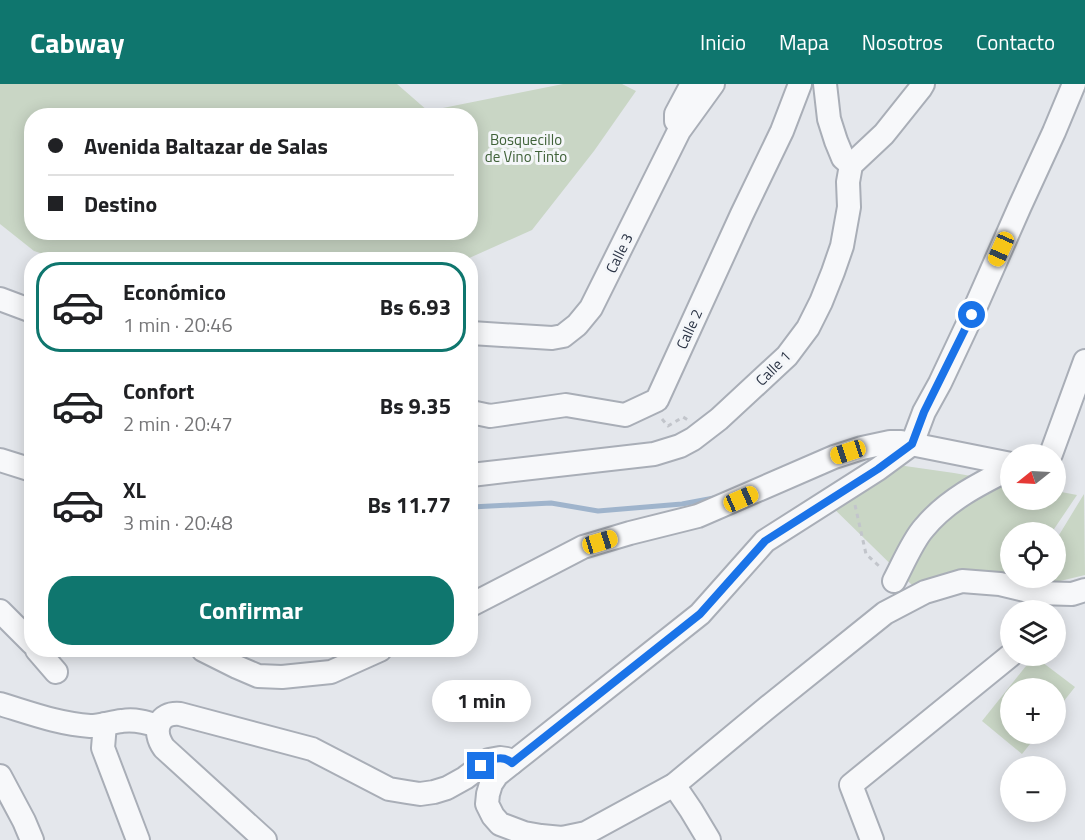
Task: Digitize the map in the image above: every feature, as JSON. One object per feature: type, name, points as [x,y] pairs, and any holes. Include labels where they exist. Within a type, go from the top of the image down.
[{"type":"street","points":[[679,131],[676,114],[692,84]]},
{"type":"street","name":"Calle 3","points":[[478,333],[552,338],[563,336],[577,325],[591,308],[679,131],[712,84]]},
{"type":"street","name":"Calle 2","points":[[651,403],[657,400],[782,131],[801,84]]},
{"type":"street","points":[[825,84],[832,130],[843,158],[851,165],[884,134],[922,84]]},
{"type":"street","points":[[1074,84],[972,315],[924,412],[912,444],[878,469],[765,541],[700,614],[497,775],[491,784],[488,804],[493,816],[500,824],[524,833],[562,838],[586,833],[674,785],[885,613],[925,592],[963,581],[1000,584],[1037,593],[1072,594],[1085,590]]},
{"type":"street","name":"Calle 1","points":[[478,474],[654,454],[680,446],[693,439],[719,418],[787,357],[808,328],[842,246],[849,207],[848,182],[851,165]]},
{"type":"street","points":[[0,299],[24,308]]},
{"type":"street","points":[[1055,444],[1085,362]]},
{"type":"street","points":[[478,413],[490,416],[566,405],[625,415],[651,403]]},
{"type":"street","points":[[478,601],[583,547],[698,516],[834,457],[862,448],[890,442],[912,444],[1000,464]]},
{"type":"street","points":[[0,460],[24,468]]},
{"type":"street","points":[[894,580],[922,529],[941,510],[966,491],[1000,472]]},
{"type":"street","points":[[0,611],[17,637]]},
{"type":"street","points":[[43,657],[56,672]]},
{"type":"street","points":[[214,657],[258,676],[282,677],[331,672],[364,657]]},
{"type":"street","points":[[872,840],[850,785],[1000,664]]},
{"type":"street","points":[[0,704],[71,724],[94,726],[135,720],[158,726]]},
{"type":"street","points":[[262,839],[164,748],[157,732],[161,721],[168,715],[174,714],[204,720],[312,749],[389,789],[407,792],[427,793],[447,788],[489,760],[500,758],[512,763]]},
{"type":"street","points":[[105,724],[104,748],[138,840]]},
{"type":"street","points":[[0,776],[32,840]]},
{"type":"street","points":[[674,785],[709,840]]},
{"type":"path","points":[[651,403],[668,426],[683,417],[695,424],[701,432]]},
{"type":"path","points":[[850,486],[866,554],[894,580]]},
{"type":"green space","name":"Bosquecillo de Vino Tinto","points":[[0,84],[397,84],[425,108],[24,108],[24,240],[478,240],[478,108],[443,108],[563,84],[622,84],[636,91],[594,151],[532,230],[478,254],[478,252],[34,251],[0,224]]},
{"type":"green space","points":[[877,462],[1000,481],[1000,510],[1066,510],[1066,493],[1077,495],[1059,522],[1000,522],[1000,582],[914,587],[825,500]]},
{"type":"green space","points":[[1084,494],[1085,575],[1066,580],[1066,524]]},
{"type":"green space","points":[[1026,666],[1047,666],[1063,678],[1016,678]]},
{"type":"green space","points":[[1066,680],[1075,687],[1066,698]]},
{"type":"green space","points":[[1000,698],[1000,736],[982,721]]},
{"type":"green space","points":[[1010,744],[1030,744],[1022,754]]},
{"type":"waterway","points":[[478,507],[551,503],[598,511],[682,504],[714,498]]},
{"type":"route","points":[[481,766],[489,760],[500,758],[512,763],[700,614],[765,541],[878,469],[912,444],[924,412],[972,315]]}]
